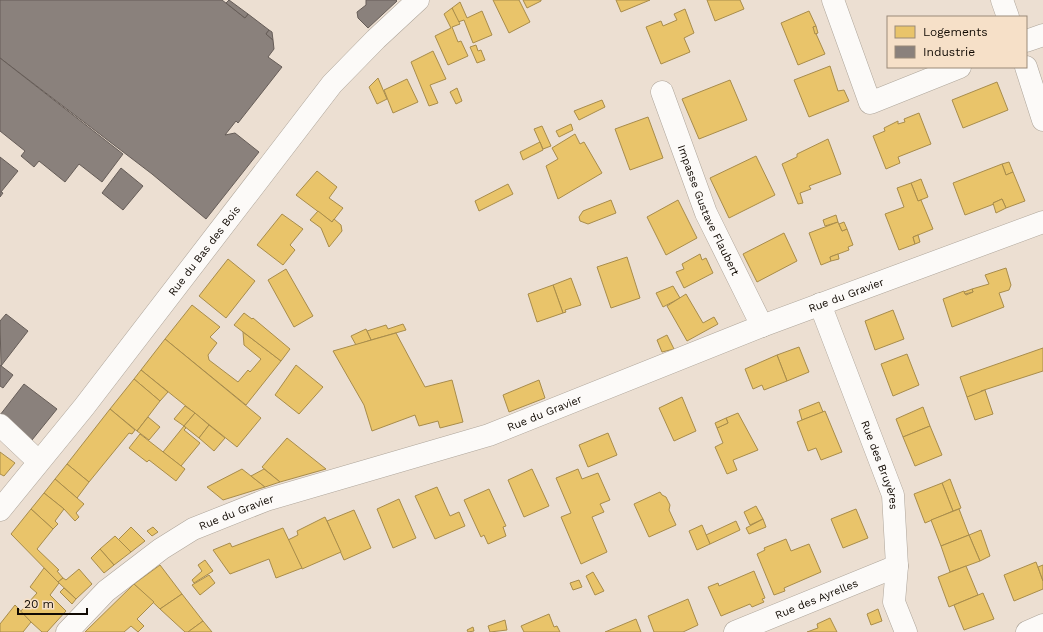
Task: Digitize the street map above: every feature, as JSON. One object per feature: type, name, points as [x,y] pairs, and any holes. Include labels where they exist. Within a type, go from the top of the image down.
[{"type":"street","name":"Rue du Bas des Bois","points":[[0,510],[38,461],[84,407],[332,84],[376,39],[418,0]]},
{"type":"street","points":[[833,0],[870,102],[957,68]]},
{"type":"street","points":[[1002,0],[1008,16]]},
{"type":"street","points":[[1027,41],[1043,35]]},
{"type":"street","points":[[1026,68],[1043,120]]},
{"type":"street","name":"Impasse Gustave Flaubert","points":[[662,92],[706,213],[762,326]]},
{"type":"street","name":"Rue du Gravier","points":[[67,632],[106,591],[161,549],[193,529],[266,500],[489,435],[762,326],[1043,222]]},
{"type":"street","name":"Rue des Bruyères","points":[[820,304],[893,496],[897,566],[894,602],[906,632]]},
{"type":"street","points":[[0,424],[38,461]]},
{"type":"street","name":"Rue des Ayrelles","points":[[735,632],[897,566]]},
{"type":"street","points":[[1027,632],[1043,625]]},
{"type":"building: Logements","points":[[493,0],[519,0],[530,22],[509,33]]},
{"type":"building: Logements","points":[[523,0],[541,0],[541,1],[527,8]]},
{"type":"building: Logements","points":[[616,0],[650,0],[621,12]]},
{"type":"building: Logements","points":[[707,0],[740,0],[744,9],[715,21]]},
{"type":"building: Logements","points":[[460,2],[467,18],[482,11],[492,35],[473,43],[464,20],[458,22],[452,8]]},
{"type":"building: Logements","points":[[452,8],[460,24],[452,27],[458,42],[461,41],[468,56],[448,65],[435,36],[451,28],[444,14]]},
{"type":"building: Logements","points":[[685,9],[694,33],[684,38],[690,52],[661,64],[646,27],[661,21],[663,26],[677,20],[674,14]]},
{"type":"building: Logements","points":[[809,11],[816,26],[813,27],[825,54],[798,65],[781,23]]},
{"type":"building: Logements","points":[[816,26],[818,33],[815,34],[813,27]]},
{"type":"building: Logements","points":[[476,45],[478,51],[481,50],[485,60],[477,63],[470,47]]},
{"type":"building: Logements","points":[[433,51],[446,79],[430,85],[438,103],[429,106],[411,62]]},
{"type":"building: Logements","points":[[830,66],[838,91],[844,90],[849,101],[809,117],[794,80]]},
{"type":"building: Logements","points":[[378,78],[387,99],[377,104],[369,87]]},
{"type":"building: Logements","points":[[407,79],[418,102],[393,113],[384,90]]},
{"type":"building: Logements","points":[[730,80],[747,120],[699,139],[682,99]]},
{"type":"building: Logements","points":[[997,82],[1008,110],[963,128],[952,100]]},
{"type":"building: Logements","points":[[457,88],[462,101],[456,104],[450,92]]},
{"type":"building: Logements","points":[[602,100],[605,107],[579,120],[574,111]]},
{"type":"building: Logements","points":[[919,113],[931,144],[898,157],[900,163],[886,169],[873,136],[885,131],[884,128],[898,121],[898,124],[905,122],[904,119]]},
{"type":"building: Logements","points":[[648,117],[663,158],[630,170],[615,129]]},
{"type":"building: Logements","points":[[571,124],[573,130],[559,137],[556,131]]},
{"type":"building: Logements","points":[[542,126],[551,146],[543,149],[534,129]]},
{"type":"building: Logements","points":[[575,134],[580,144],[584,142],[602,173],[558,199],[546,166],[558,159],[552,148]]},
{"type":"building: Logements","points":[[828,139],[841,174],[809,186],[811,189],[800,193],[803,203],[798,204],[782,164],[797,157],[797,154]]},
{"type":"building: Logements","points":[[540,142],[543,150],[523,160],[520,152]]},
{"type":"building: Logements","points":[[756,156],[775,195],[729,218],[710,178]]},
{"type":"building: Logements","points":[[1009,162],[1013,172],[1006,175],[1002,164]]},
{"type":"building: Logements","points":[[1002,164],[1006,175],[1013,172],[1025,201],[1006,208],[1002,199],[993,203],[994,204],[965,215],[953,183]]},
{"type":"building: Logements","points":[[317,171],[337,187],[329,198],[343,208],[332,222],[296,195]]},
{"type":"building: Logements","points":[[921,179],[928,197],[918,201],[911,183]]},
{"type":"building: Logements","points":[[911,183],[918,201],[921,200],[933,229],[913,237],[915,244],[899,250],[885,214],[904,207],[897,188]]},
{"type":"building: Logements","points":[[508,184],[513,194],[479,211],[475,201]]},
{"type":"building: Logements","points":[[1002,199],[1006,208],[996,213],[993,203]]},
{"type":"building: Logements","points":[[611,200],[616,213],[588,224],[580,221],[579,217],[583,211]]},
{"type":"building: Logements","points":[[678,200],[697,238],[666,255],[647,217]]},
{"type":"building: Logements","points":[[318,211],[332,222],[334,219],[341,225],[342,231],[329,247],[321,228],[310,220]]},
{"type":"building: Logements","points":[[282,214],[303,229],[290,245],[295,250],[283,265],[257,245]]},
{"type":"building: Logements","points":[[836,215],[838,222],[825,226],[823,220]]},
{"type":"building: Logements","points":[[838,222],[842,231],[847,229],[853,245],[848,247],[849,250],[830,257],[831,261],[821,265],[809,233]]},
{"type":"building: Logements","points":[[844,222],[847,229],[842,231],[839,224]]},
{"type":"building: Logements","points":[[784,233],[797,261],[757,282],[743,254]]},
{"type":"building: Logements","points":[[918,235],[920,242],[915,244],[913,237]]},
{"type":"building: Logements","points":[[700,254],[702,260],[706,258],[713,273],[684,288],[676,272],[684,269],[682,264]]},
{"type":"building: Logements","points":[[838,254],[839,259],[831,261],[830,257]]},
{"type":"building: Logements","points":[[627,257],[640,298],[611,308],[597,267]]},
{"type":"building: Logements","points":[[228,259],[255,281],[226,318],[199,296]]},
{"type":"building: Logements","points":[[1006,268],[1011,285],[1009,290],[999,293],[1004,307],[952,327],[943,299],[964,291],[966,295],[973,292],[972,289],[989,284],[985,275]]},
{"type":"building: Logements","points":[[286,269],[313,316],[294,327],[268,280]]},
{"type":"building: Logements","points":[[571,278],[581,305],[565,310],[566,312],[563,313],[553,285]]},
{"type":"building: Logements","points":[[553,285],[563,313],[537,322],[528,294]]},
{"type":"building: Logements","points":[[673,286],[680,298],[663,307],[656,293]]},
{"type":"building: Logements","points":[[972,289],[973,292],[965,294],[964,292]]},
{"type":"building: Logements","points":[[686,294],[703,323],[714,317],[718,324],[687,341],[667,306]]},
{"type":"building: Logements","points":[[192,305],[220,327],[210,337],[217,343],[208,355],[209,360],[238,382],[248,370],[250,372],[261,359],[244,345],[243,332],[281,361],[246,405],[165,339]]},
{"type":"building: Logements","points":[[893,310],[904,339],[875,350],[865,321]]},
{"type":"building: Logements","points":[[244,313],[252,319],[253,318],[290,349],[281,361],[234,325]]},
{"type":"building: Logements","points":[[403,324],[406,330],[371,340],[367,331],[386,325],[388,329]]},
{"type":"building: Logements","points":[[366,329],[371,340],[356,345],[351,336]]},
{"type":"building: Logements","points":[[396,333],[425,387],[452,380],[463,422],[440,428],[438,421],[419,426],[415,415],[372,431],[364,405],[333,351]]},
{"type":"building: Logements","points":[[667,335],[674,349],[662,352],[657,340]]},
{"type":"building: Logements","points":[[165,339],[261,418],[237,447],[141,370]]},
{"type":"building: Logements","points":[[799,347],[809,372],[787,381],[777,355]]},
{"type":"building: Logements","points":[[1043,348],[1043,371],[967,397],[960,377]]},
{"type":"building: Logements","points":[[907,354],[919,385],[893,396],[881,364]]},
{"type":"building: Logements","points":[[777,355],[787,381],[764,390],[762,385],[753,389],[745,369]]},
{"type":"building: Logements","points":[[296,365],[323,387],[299,414],[275,395]]},
{"type":"building: Logements","points":[[141,370],[168,392],[160,401],[134,379]]},
{"type":"building: Logements","points":[[134,379],[160,401],[137,431],[110,409]]},
{"type":"building: Logements","points":[[539,380],[545,398],[509,412],[503,395]]},
{"type":"building: Logements","points":[[985,390],[993,414],[975,420],[967,397]]},
{"type":"building: Logements","points":[[682,397],[696,431],[674,441],[659,408]]},
{"type":"building: Logements","points":[[819,402],[823,412],[802,420],[799,410]]},
{"type":"building: Logements","points":[[185,406],[195,413],[184,426],[174,419]]},
{"type":"building: Logements","points":[[923,407],[930,426],[903,437],[896,419]]},
{"type":"building: Logements","points":[[110,409],[135,430],[132,434],[129,433],[89,482],[67,464]]},
{"type":"building: Logements","points":[[825,411],[842,452],[821,460],[816,448],[808,451],[797,422]]},
{"type":"building: Logements","points":[[195,413],[209,425],[199,438],[184,426]]},
{"type":"building: Logements","points":[[738,413],[758,450],[733,460],[737,470],[727,474],[715,447],[723,443],[717,428],[728,423],[726,418]]},
{"type":"building: Logements","points":[[148,417],[160,427],[149,440],[137,431]]},
{"type":"building: Logements","points":[[726,418],[728,423],[717,428],[715,423]]},
{"type":"building: Logements","points":[[209,425],[225,438],[214,451],[199,438]]},
{"type":"building: Logements","points":[[184,426],[186,428],[184,430],[200,443],[181,466],[163,452]]},
{"type":"building: Logements","points":[[930,426],[942,455],[915,466],[903,437]]},
{"type":"building: Logements","points":[[608,433],[617,455],[588,467],[579,445]]},
{"type":"building: Logements","points":[[140,434],[185,469],[176,481],[149,460],[147,462],[129,448]]},
{"type":"building: Logements","points":[[287,438],[326,469],[280,482],[262,467]]},
{"type":"building: Logements","points":[[0,452],[15,463],[4,476],[0,474]]},
{"type":"building: Logements","points":[[67,464],[89,482],[77,498],[55,479]]},
{"type":"building: Logements","points":[[242,469],[265,487],[223,500],[207,487]]},
{"type":"building: Logements","points":[[264,469],[280,482],[265,487],[251,476]]},
{"type":"building: Logements","points":[[532,469],[549,506],[524,517],[508,480]]},
{"type":"building: Logements","points":[[578,469],[582,479],[598,473],[610,500],[600,504],[604,512],[592,517],[607,552],[581,564],[561,517],[571,513],[556,478]]},
{"type":"building: Logements","points":[[55,479],[84,504],[76,513],[79,517],[75,521],[64,509],[44,493]]},
{"type":"building: Logements","points":[[950,479],[961,508],[953,511],[942,483]]},
{"type":"building: Logements","points":[[942,483],[953,511],[925,523],[914,494]]},
{"type":"building: Logements","points":[[437,487],[450,516],[459,512],[465,526],[435,539],[415,496]]},
{"type":"building: Logements","points":[[489,489],[506,526],[503,527],[506,536],[488,544],[484,535],[481,537],[464,500]]},
{"type":"building: Logements","points":[[660,492],[666,497],[670,505],[669,510],[676,525],[649,537],[634,504]]},
{"type":"building: Logements","points":[[44,493],[64,509],[55,521],[58,524],[53,529],[31,509]]},
{"type":"building: Logements","points":[[399,499],[416,538],[393,548],[377,509]]},
{"type":"building: Logements","points":[[756,506],[763,519],[750,525],[744,512]]},
{"type":"building: Logements","points":[[31,509],[53,529],[37,549],[59,570],[57,571],[63,578],[58,582],[11,534]]},
{"type":"building: Logements","points":[[856,509],[868,538],[843,548],[831,519]]},
{"type":"building: Logements","points":[[959,509],[969,535],[941,546],[931,520]]},
{"type":"building: Logements","points":[[354,510],[371,548],[344,560],[327,521]]},
{"type":"building: Logements","points":[[325,517],[341,552],[302,569],[288,540],[298,535],[297,531]]},
{"type":"building: Logements","points":[[763,519],[766,527],[749,534],[746,528]]},
{"type":"building: Logements","points":[[736,521],[740,530],[710,544],[706,535]]},
{"type":"building: Logements","points":[[702,525],[710,544],[697,550],[689,531]]},
{"type":"building: Logements","points":[[131,527],[145,541],[131,552],[118,540]]},
{"type":"building: Logements","points":[[153,527],[158,532],[152,536],[147,531]]},
{"type":"building: Logements","points":[[283,528],[302,568],[276,578],[269,559],[230,574],[213,550],[230,543],[232,547]]},
{"type":"building: Logements","points":[[981,530],[990,556],[980,561],[969,535]]},
{"type":"building: Logements","points":[[969,535],[980,561],[950,572],[941,546]]},
{"type":"building: Logements","points":[[115,536],[131,552],[114,565],[100,549]]},
{"type":"building: Logements","points":[[786,539],[791,551],[809,544],[821,572],[784,588],[785,591],[774,595],[757,554],[765,550],[764,548]]},
{"type":"building: Logements","points":[[100,549],[114,565],[104,573],[91,558]]},
{"type":"building: Logements","points":[[205,560],[213,571],[194,583],[192,580],[202,571],[198,565]]},
{"type":"building: Logements","points":[[1036,562],[1043,581],[1043,589],[1014,601],[1004,575]]},
{"type":"building: Logements","points":[[160,565],[182,594],[160,609],[134,584]]},
{"type":"building: Logements","points":[[1043,565],[1043,581],[1038,567]]},
{"type":"building: Logements","points":[[966,566],[978,595],[949,607],[938,577]]},
{"type":"building: Logements","points":[[44,568],[59,583],[50,595],[66,611],[47,632],[42,632],[20,612],[37,593],[30,587]]},
{"type":"building: Logements","points":[[79,569],[92,584],[76,599],[58,582],[63,578],[66,580]]},
{"type":"building: Logements","points":[[754,571],[765,598],[762,599],[764,602],[752,607],[750,604],[721,616],[708,587],[718,583],[719,586]]},
{"type":"building: Logements","points":[[593,572],[604,591],[595,595],[586,576]]},
{"type":"building: Logements","points":[[209,575],[215,583],[200,595],[192,585]]},
{"type":"building: Logements","points":[[579,580],[582,587],[573,590],[570,583]]},
{"type":"building: Logements","points":[[134,584],[154,602],[137,619],[144,626],[138,632],[131,626],[124,632],[85,632]]},
{"type":"building: Logements","points":[[64,588],[76,599],[72,604],[60,592]]},
{"type":"building: Logements","points":[[983,593],[994,619],[964,630],[954,605]]},
{"type":"building: Logements","points":[[182,594],[203,621],[188,632],[185,632],[160,609]]},
{"type":"building: Logements","points":[[688,599],[698,625],[683,632],[654,632],[648,616]]},
{"type":"building: Logements","points":[[15,605],[31,622],[23,632],[0,632],[0,624]]},
{"type":"building: Logements","points":[[878,609],[882,621],[871,625],[867,614]]},
{"type":"building: Logements","points":[[549,614],[554,627],[557,626],[560,632],[524,632],[521,626]]},
{"type":"building: Logements","points":[[830,618],[837,632],[807,632],[818,628],[817,624]]},
{"type":"building: Logements","points":[[636,619],[641,632],[605,632]]},
{"type":"building: Logements","points":[[505,620],[507,630],[490,632],[488,626]]},
{"type":"building: Logements","points":[[203,621],[212,632],[188,632]]},
{"type":"building: Logements","points":[[473,627],[474,631],[468,632],[467,630]]},
{"type":"building: Industrie","points":[[0,0],[222,0],[245,18],[248,14],[269,30],[266,34],[273,40],[274,49],[268,57],[282,67],[238,123],[236,121],[225,135],[235,133],[259,152],[206,219],[152,174],[0,58]]},
{"type":"building: Industrie","points":[[229,0],[248,14],[245,18],[226,3]]},
{"type":"building: Industrie","points":[[366,0],[397,1],[368,28],[358,18],[357,12],[366,5]]},
{"type":"building: Industrie","points":[[269,30],[272,32],[273,40],[266,34]]},
{"type":"building: Industrie","points":[[0,58],[123,154],[102,182],[79,164],[65,182],[39,161],[34,167],[21,156],[25,151],[0,131]]},
{"type":"building: Industrie","points":[[0,157],[18,171],[1,192],[3,193],[0,197]]},
{"type":"building: Industrie","points":[[121,168],[143,186],[123,210],[102,193]]},
{"type":"building: Industrie","points":[[6,314],[28,331],[1,366],[0,321]]},
{"type":"building: Industrie","points":[[0,365],[13,375],[3,388],[0,386]]},
{"type":"building: Industrie","points":[[24,384],[57,409],[32,440],[0,415]]}]
